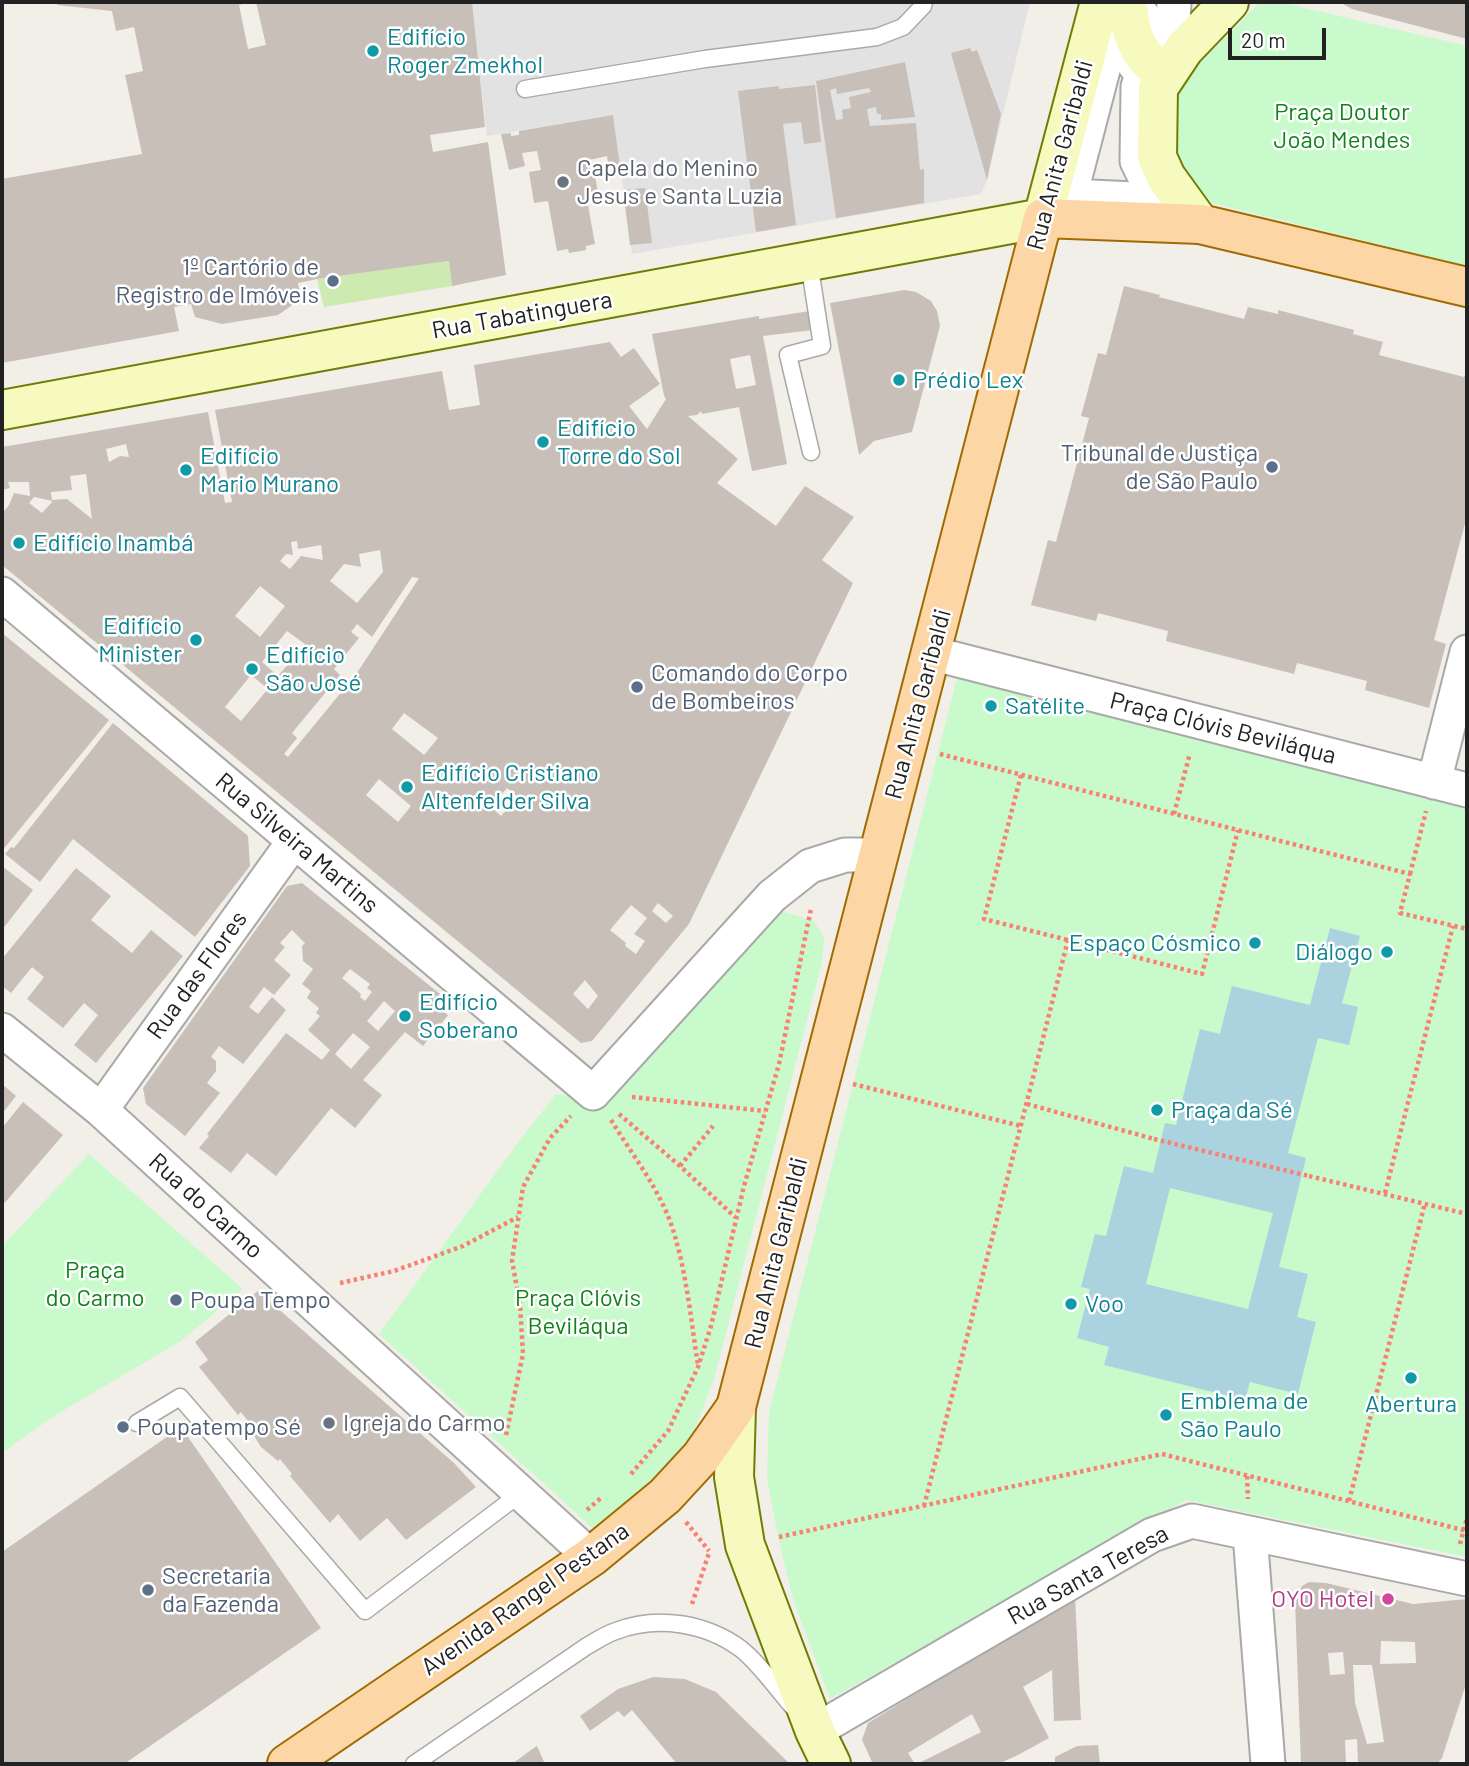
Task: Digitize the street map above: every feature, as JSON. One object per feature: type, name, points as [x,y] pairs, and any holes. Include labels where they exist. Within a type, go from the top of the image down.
[{"type":"main road","name":"Rua Anita Garibaldi","points":[[736,1407],[1100,2]]},
{"type":"main road","points":[[1128,2],[1129,23],[1137,47],[1154,68],[1166,75]]},
{"type":"main road","points":[[1193,39],[1195,2]]},
{"type":"main road","points":[[1200,224],[1166,177],[1157,157],[1158,88],[1193,39],[1229,2]]},
{"type":"main road","points":[[1043,218],[1200,224],[1467,287]]},
{"type":"main road","name":"Rua Tabatinguera","points":[[2,410],[1043,218]]},
{"type":"main road","points":[[736,1407],[734,1477],[744,1545],[823,1748]]},
{"type":"main road","name":"Avenida Rangel Pestana","points":[[287,1764],[315,1751],[591,1557],[666,1496],[701,1457],[736,1407]]},
{"type":"street","points":[[1142,2],[1144,26],[1156,50],[1173,30],[1174,2]]},
{"type":"street","points":[[1116,20],[1120,41],[1142,74],[1138,87],[1137,161],[1156,200],[1070,197],[1116,20]]},
{"type":"street","name":"Rua Silveira Martins","points":[[2,594],[593,1093]]},
{"type":"street","points":[[1434,782],[1467,652]]},
{"type":"street","name":"Praça Clóvis Beviláqua","points":[[931,653],[1467,790]]},
{"type":"street","name":"Rua das Flores","points":[[100,1110],[294,841]]},
{"type":"street","points":[[593,1093],[772,896],[810,866],[845,855],[879,855]]},
{"type":"street","name":"Rua do Carmo","points":[[2,1030],[100,1110],[591,1557]]},
{"type":"street","name":"Rua Santa Teresa","points":[[823,1748],[1152,1535],[1192,1521],[1467,1579]]},
{"type":"street","points":[[1250,1534],[1268,1764]]},
{"type":"lane","points":[[525,89],[705,59],[877,37],[903,27],[924,2]]},
{"type":"lane","points":[[809,262],[822,346],[789,355],[811,452]]},
{"type":"lane","points":[[138,1423],[180,1397],[365,1611],[521,1493]]},
{"type":"lane","points":[[414,1764],[587,1646],[615,1631],[639,1624],[685,1624],[716,1633],[743,1651],[823,1748]]},
{"type":"path","points":[[1174,814],[1198,722]]},
{"type":"path","points":[[938,753],[1410,874]]},
{"type":"path","points":[[1021,775],[984,919],[1202,974],[1238,830]]},
{"type":"path","points":[[1434,782],[1400,913],[1467,929]]},
{"type":"path","points":[[623,1481],[668,1432],[698,1367],[779,1064],[820,863]]},
{"type":"path","points":[[1385,1193],[1453,926]]},
{"type":"path","points":[[924,1506],[1068,940]]},
{"type":"path","points":[[822,1076],[1021,1126]]},
{"type":"path","points":[[593,1093],[765,1111]]},
{"type":"path","points":[[593,1093],[680,1166],[736,1218]]},
{"type":"path","points":[[494,1469],[509,1425],[523,1354],[520,1304],[512,1261],[523,1187],[551,1138],[593,1093]]},
{"type":"path","points":[[593,1093],[643,1169],[673,1231],[684,1277],[698,1367]]},
{"type":"path","points":[[1027,1104],[1154,1139],[1467,1214]]},
{"type":"path","points":[[680,1166],[713,1126]]},
{"type":"path","points":[[1349,1501],[1425,1203]]},
{"type":"path","points":[[295,1287],[340,1283],[394,1271],[463,1246],[519,1216]]},
{"type":"path","points":[[778,1537],[1162,1454],[1467,1531]]},
{"type":"path","points":[[562,1531],[604,1496]]},
{"type":"path","points":[[685,1624],[709,1552]]},
{"type":"green space","name":"Praça Doutor João Mendes","points":[[1260,2],[1279,2],[1467,46],[1467,266],[1211,203],[1178,154],[1179,94],[1198,65]]},
{"type":"green space","points":[[449,261],[452,286],[324,307],[317,279]]},
{"type":"green space","name":"Praça da Sé","points":[[957,678],[1467,808],[1467,1557],[1186,1500],[830,1699],[793,1599],[778,1537],[767,1478],[769,1412]]},
{"type":"green space","name":"Praça Clóvis Beviláqua","points":[[776,910],[813,920],[824,937],[822,962],[714,1379],[693,1434],[659,1480],[597,1532],[379,1334],[556,1094],[605,1102]]},
{"type":"green space","name":"Praça do Carmo","points":[[89,1154],[243,1289],[181,1341],[54,1416],[2,1453],[2,1246]]},
{"type":"shaded area","points":[[471,2],[1030,2],[987,180],[981,194],[632,254],[613,115],[487,136]]},
{"type":"water","points":[[1330,928],[1360,936],[1342,1003],[1358,1007],[1349,1045],[1318,1038],[1288,1153],[1306,1158],[1279,1267],[1308,1274],[1297,1317],[1316,1322],[1298,1394],[1250,1382],[1245,1400],[1104,1365],[1109,1347],[1077,1338],[1090,1289],[1081,1287],[1095,1234],[1106,1236],[1124,1166],[1153,1173],[1165,1123],[1176,1125],[1200,1029],[1220,1034],[1232,986],[1310,1005]],"holes":[[[1170,1188],[1273,1213],[1248,1309],[1146,1284]]]},
{"type":"building","points":[[57,2],[251,2],[239,5],[248,49],[266,45],[256,2],[472,2],[485,127],[430,135],[433,152],[488,142],[506,275],[452,286],[449,261],[317,279],[298,283],[301,299],[278,315],[222,324],[195,317],[191,304],[174,307],[179,331],[2,363],[2,179],[142,154],[125,75],[143,71],[134,27],[116,31],[112,11],[57,5]]},
{"type":"building","points":[[1339,2],[1467,2],[1467,39],[1352,9]]},
{"type":"building","points":[[970,48],[972,52],[977,50],[1001,114],[987,180],[951,53]]},
{"type":"building","points":[[905,62],[915,117],[881,120],[881,114],[877,114],[876,107],[867,109],[870,126],[916,123],[920,170],[924,169],[924,203],[836,218],[816,81]],"holes":[[[836,88],[837,94],[869,88],[871,92],[849,97],[851,108],[842,110],[843,119],[836,120],[830,90]]]},
{"type":"building","points":[[815,85],[821,142],[804,144],[801,122],[783,124],[796,225],[756,232],[738,91]]},
{"type":"building","name":"Capela do Menino Jesus e Santa Luzia","points":[[613,115],[620,166],[609,168],[607,156],[589,160],[598,192],[586,194],[595,244],[586,246],[586,250],[569,253],[568,249],[557,251],[548,201],[534,203],[529,172],[541,170],[537,151],[522,153],[525,166],[509,170],[501,134],[519,135],[519,131]]},
{"type":"building","points":[[645,188],[652,243],[630,245],[623,190]]},
{"type":"building","name":"Tribunal de Justiça de São Paulo","points":[[1124,286],[1244,319],[1248,307],[1278,314],[1278,310],[1354,330],[1353,334],[1383,342],[1379,355],[1464,377],[1467,370],[1467,516],[1434,640],[1446,644],[1429,708],[1365,690],[1367,681],[1297,663],[1294,674],[1166,641],[1168,631],[1098,613],[1096,621],[1031,605],[1048,540],[1056,542],[1089,418],[1081,416],[1098,353],[1106,355]]},
{"type":"building","name":"Prédio Lex","points":[[904,290],[916,292],[931,301],[937,311],[940,326],[912,432],[874,441],[859,455],[830,303]]},
{"type":"building","points":[[810,311],[813,330],[763,336],[787,464],[752,471],[739,407],[702,414],[701,411],[697,415],[688,416],[738,459],[717,483],[776,526],[805,486],[854,517],[822,560],[853,583],[689,924],[592,1041],[581,1043],[2,565],[2,514],[14,493],[30,496],[29,482],[8,482],[10,488],[2,490],[2,447],[208,412],[225,503],[232,502],[215,410],[442,371],[449,410],[480,405],[474,365],[610,342],[621,357],[634,348],[660,384],[629,406],[647,429],[666,399],[652,334],[759,316],[759,319]],"holes":[[[750,355],[756,385],[736,389],[730,359]],[[126,444],[129,457],[120,456],[109,462],[106,449]],[[86,474],[92,519],[67,499],[52,500],[51,492],[72,490],[70,476]],[[34,497],[52,502],[42,513],[29,503]],[[297,541],[298,549],[321,545],[323,560],[301,556],[290,569],[280,561],[286,554],[293,555],[291,542]],[[380,550],[383,572],[357,603],[330,581],[344,564],[361,567],[359,554]],[[412,577],[419,578],[357,673],[288,757],[284,754],[297,738],[292,733],[340,675],[334,669],[359,638],[351,632],[357,624],[372,637]],[[260,586],[285,606],[260,637],[235,616]],[[287,631],[305,644],[278,676],[262,662]],[[251,675],[268,689],[241,721],[225,707]],[[404,713],[438,738],[424,755],[392,729]],[[379,779],[411,806],[398,822],[366,795]],[[507,788],[518,797],[501,816],[491,807]],[[658,903],[673,916],[666,923],[652,911]],[[631,905],[647,918],[634,934],[645,941],[636,954],[625,946],[626,943],[610,930]],[[585,980],[598,996],[588,1009],[573,994]]]},
{"type":"building","points":[[2,633],[109,720],[2,851]]},
{"type":"building","points":[[113,723],[248,836],[250,866],[195,937],[73,839],[40,882],[5,854],[11,847],[14,848]]},
{"type":"building","points":[[2,866],[33,890],[2,930]]},
{"type":"building","points":[[76,868],[111,896],[91,920],[132,953],[151,930],[183,956],[96,1063],[74,1045],[98,1015],[84,1003],[63,1028],[27,999],[44,977],[32,967],[11,993],[2,986],[2,959]]},
{"type":"building","points":[[302,883],[440,994],[432,1003],[448,1015],[423,1046],[405,1032],[363,1080],[382,1095],[355,1128],[331,1108],[276,1176],[247,1153],[231,1173],[199,1148],[286,1033],[322,1060],[330,1050],[308,1030],[320,1016],[316,1013],[319,1008],[307,998],[311,991],[302,984],[313,969],[303,961],[302,946],[305,943],[292,930],[280,943],[285,947],[274,960],[291,975],[274,995],[264,987],[249,1007],[258,1014],[272,997],[286,1010],[243,1064],[219,1046],[211,1057],[216,1061],[216,1071],[207,1083],[220,1093],[185,1136],[146,1104],[143,1088],[287,886]],"holes":[[[350,969],[370,984],[367,988],[372,992],[365,1001],[360,997],[361,994],[342,978]],[[384,1001],[395,1011],[378,1031],[367,1021]],[[353,1033],[370,1047],[351,1069],[335,1054]]]},
{"type":"building","points":[[2,1084],[16,1096],[2,1114]]},
{"type":"building","points":[[23,1102],[63,1135],[2,1206],[2,1128]]},
{"type":"building","name":"Igreja do Carmo","points":[[258,1291],[454,1463],[476,1487],[406,1540],[387,1518],[360,1541],[338,1514],[330,1523],[290,1476],[292,1474],[280,1459],[278,1461],[261,1447],[253,1434],[255,1430],[241,1412],[238,1415],[199,1367],[208,1360],[195,1342]]},
{"type":"building","name":"Secretaria da Fazenda","points":[[181,1427],[321,1628],[124,1764],[2,1764],[2,1552]]},
{"type":"building","points":[[1309,1582],[1326,1583],[1413,1604],[1467,1599],[1467,1681],[1442,1758],[1437,1764],[1358,1764],[1357,1739],[1345,1740],[1346,1764],[1301,1764],[1295,1601],[1302,1586]],"holes":[[[1381,1641],[1415,1642],[1416,1663],[1380,1664]],[[1343,1652],[1345,1674],[1330,1675],[1328,1653]],[[1353,1665],[1372,1665],[1384,1742],[1367,1744],[1355,1703]]]},
{"type":"building","points":[[1075,1596],[1081,1720],[1054,1721],[1052,1670],[1023,1687],[1049,1738],[1018,1755],[998,1764],[917,1764],[981,1732],[972,1714],[908,1753],[915,1764],[873,1764],[862,1740],[868,1723]]},
{"type":"building","points":[[653,1677],[685,1679],[716,1692],[790,1764],[677,1764],[632,1710],[624,1717],[618,1711],[590,1731],[580,1716],[618,1689]]},
{"type":"building","points":[[1098,1745],[1100,1764],[1055,1764],[1055,1757],[1077,1746]]},
{"type":"building","points":[[537,1746],[545,1764],[512,1764],[531,1750]]},
{"type":"place","name":"Edifício Roger Zmekhol","points":[[373,51]]},
{"type":"place","name":"Capela do Menino Jesus e Santa Luzia","points":[[563,182]]},
{"type":"place","name":"1º Cartório de Registro de Imóveis","points":[[333,281]]},
{"type":"place","name":"Prédio Lex","points":[[899,380]]},
{"type":"place","name":"Edifício Torre do Sol","points":[[543,442]]},
{"type":"place","name":"Tribunal de Justiça de São Paulo","points":[[1272,467]]},
{"type":"place","name":"Edifício Mario Murano","points":[[186,470]]},
{"type":"place","name":"Edifício Inambá","points":[[19,543]]},
{"type":"place","name":"Edifício Minister","points":[[196,640]]},
{"type":"place","name":"Edifício São José","points":[[252,669]]},
{"type":"place","name":"Comando do Corpo de Bombeiros","points":[[637,687]]},
{"type":"place","name":"Satélite","points":[[991,706]]},
{"type":"place","name":"Edifício Cristiano Altenfelder Silva","points":[[407,787]]},
{"type":"place","name":"Espaço Cósmico","points":[[1255,943]]},
{"type":"place","name":"Diálogo","points":[[1387,952]]},
{"type":"place","name":"Edifício Soberano","points":[[405,1016]]},
{"type":"place","name":"Praça da Sé","points":[[1157,1110]]},
{"type":"place","name":"Poupa Tempo","points":[[176,1300]]},
{"type":"place","name":"Voo","points":[[1071,1304]]},
{"type":"place","name":"Abertura","points":[[1411,1378]]},
{"type":"place","name":"Emblema de São Paulo","points":[[1166,1415]]},
{"type":"place","name":"Igreja do Carmo","points":[[329,1423]]},
{"type":"place","name":"Poupatempo Sé","points":[[123,1427]]},
{"type":"place","name":"Secretaria da Fazenda","points":[[148,1590]]},
{"type":"place","name":"OYO Hotel","points":[[1388,1599]]}]
